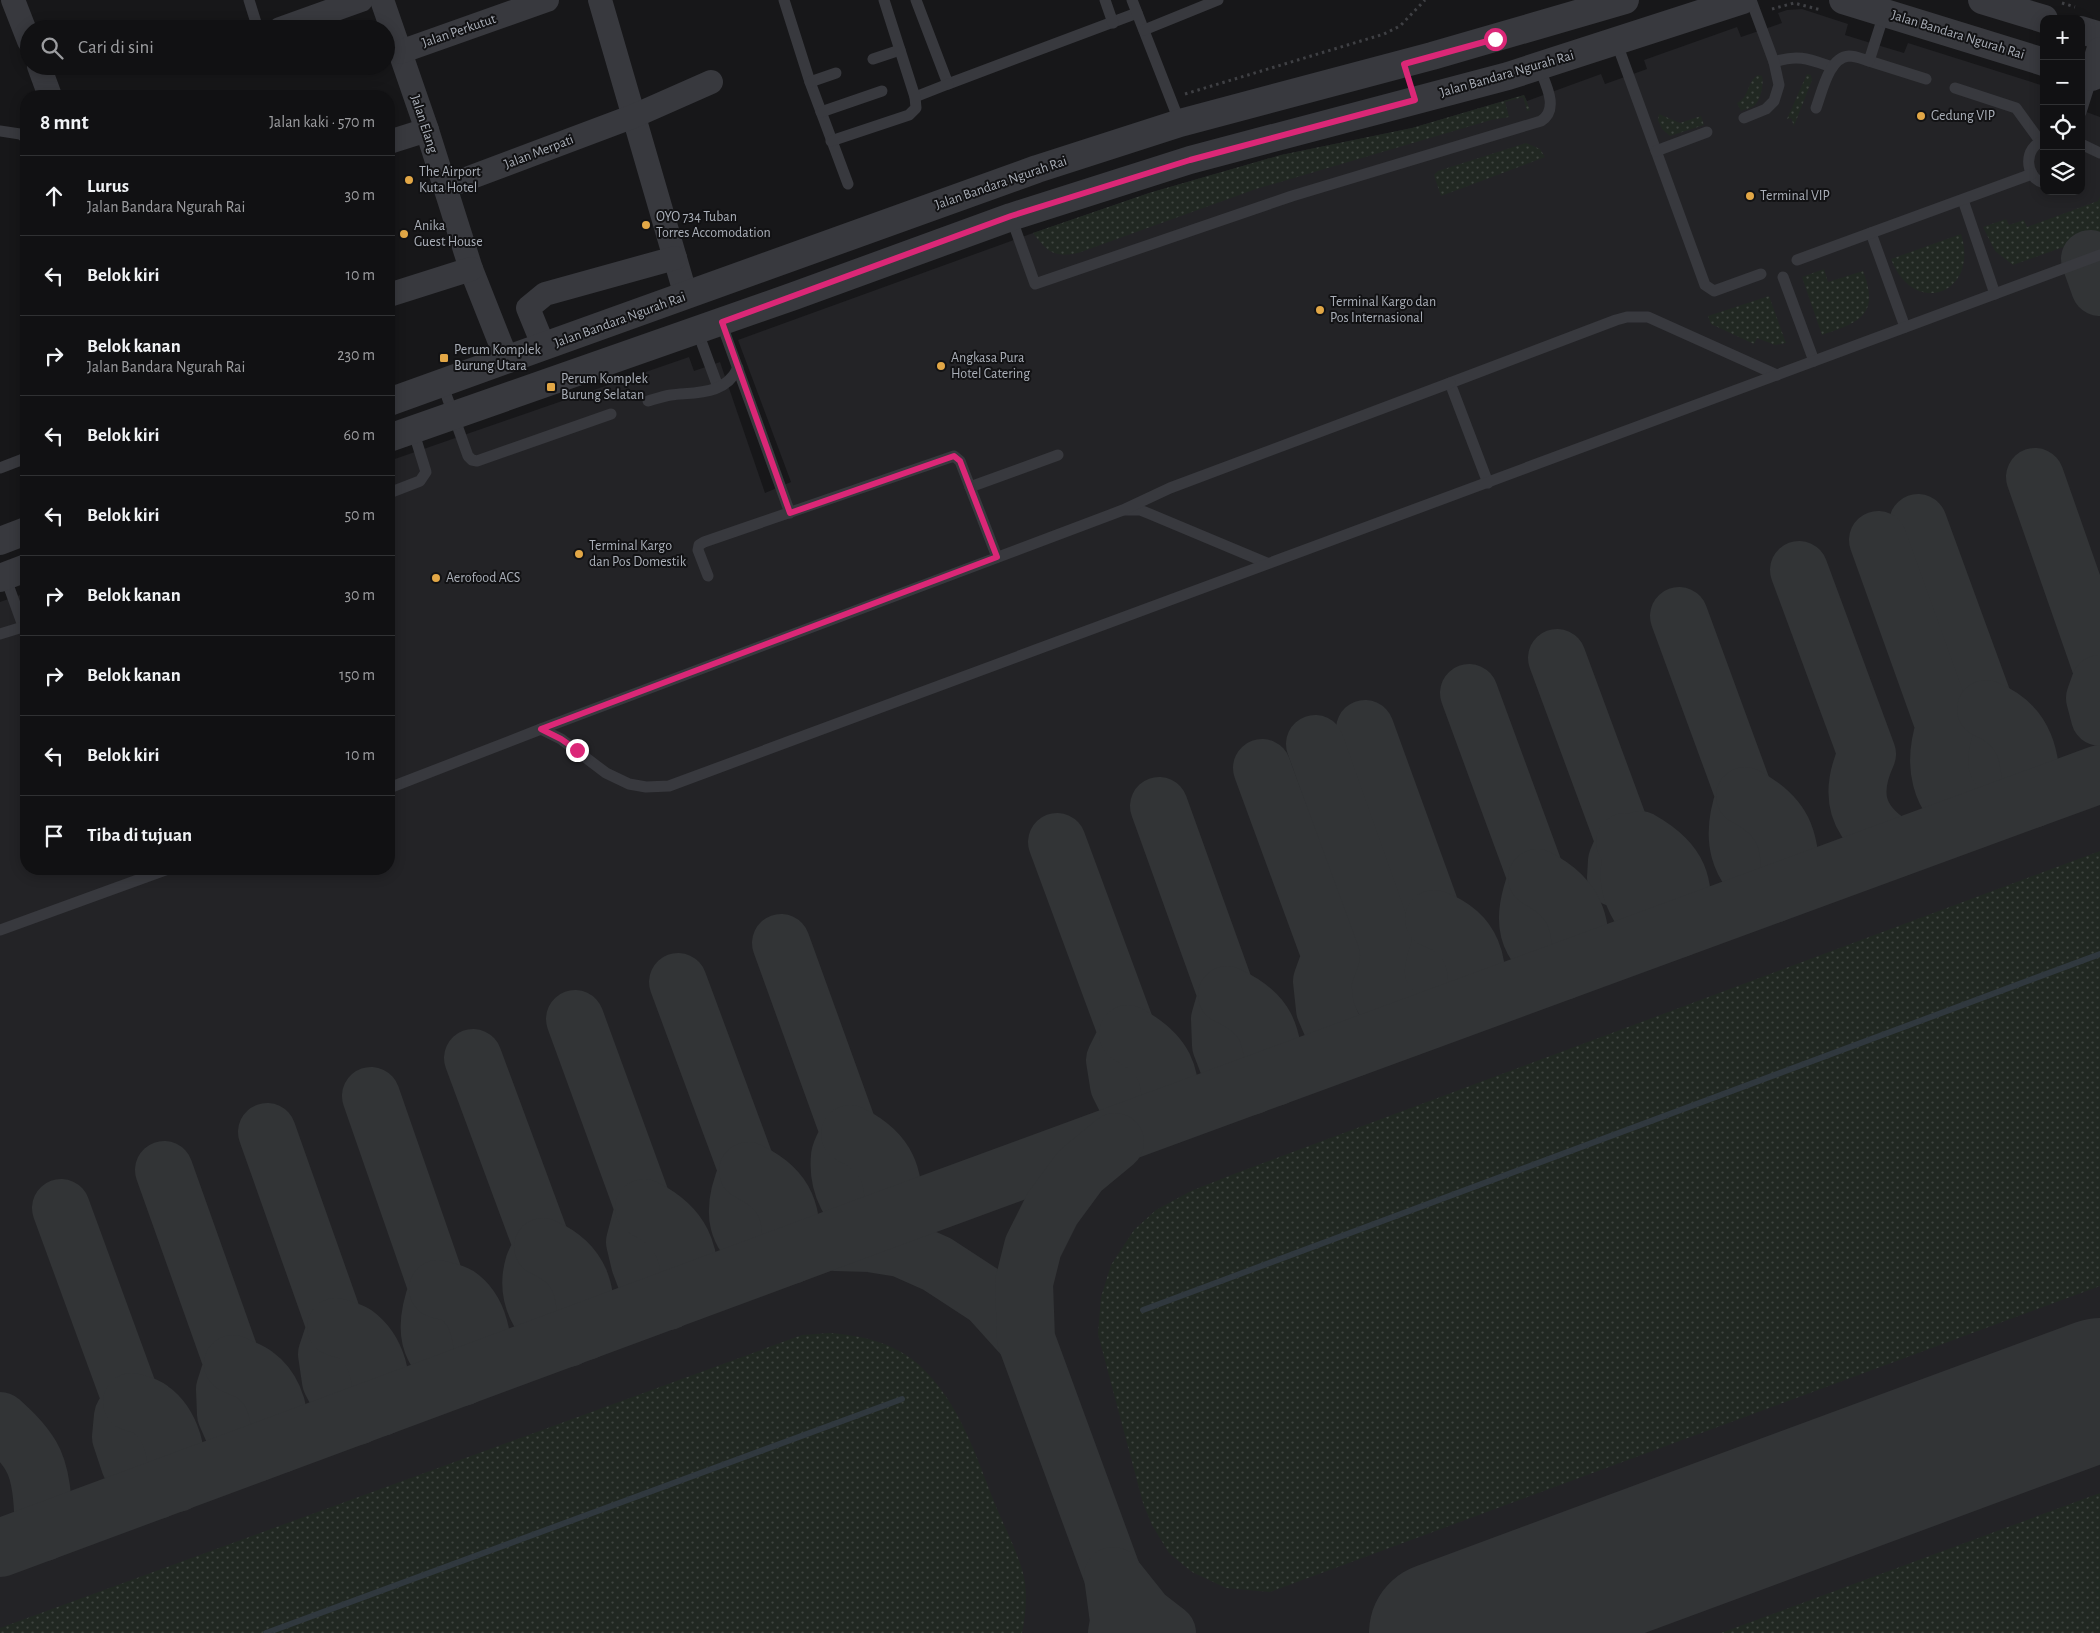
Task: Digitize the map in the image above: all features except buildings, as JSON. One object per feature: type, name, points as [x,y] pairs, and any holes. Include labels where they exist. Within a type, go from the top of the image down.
[{"type":"street","points":[[305,20],[361,0]]},
{"type":"street","name":"Jalan Elang","points":[[382,0],[389,20]]},
{"type":"street","name":"Jalan Perkutut","points":[[400,52],[547,0]]},
{"type":"street","points":[[600,0],[686,296]]},
{"type":"street","name":"Jalan Bandara Ngurah Rai","points":[[401,434],[709,326],[1011,216],[1190,160],[1539,66],[1743,0]]},
{"type":"street","name":"Jalan Bandara Ngurah Rai","points":[[1843,0],[1886,7],[2040,61]]},
{"type":"street","points":[[1982,0],[2040,18]]},
{"type":"street","points":[[1615,3],[1616,41]]},
{"type":"street","name":"Jalan Bandara Ngurah Rai","points":[[395,400],[442,383],[503,350],[544,347],[1028,173],[1180,123],[1404,64],[1615,3]]},
{"type":"street","points":[[11,12],[20,26]]},
{"type":"street","points":[[2085,31],[2100,36]]},
{"type":"street","name":"Jalan Elang","points":[[395,38],[427,130],[471,269],[503,350]]},
{"type":"street","points":[[2091,77],[2100,51]]},
{"type":"street","points":[[1404,64],[1415,100]]},
{"type":"street","points":[[42,75],[48,90]]},
{"type":"street","name":"Jalan Merpati","points":[[445,187],[634,116],[711,82]]},
{"type":"street","points":[[395,140],[427,130]]},
{"type":"street","points":[[503,350],[528,308],[545,294],[675,258]]},
{"type":"street","points":[[395,292],[471,269]]},
{"type":"street","points":[[528,308],[544,347]]},
{"type":"street","points":[[0,541],[20,533]]},
{"type":"lane","points":[[249,0],[255,20]]},
{"type":"lane","points":[[784,0],[810,82],[848,184]]},
{"type":"lane","points":[[831,141],[910,115],[916,108],[915,97],[884,0]]},
{"type":"lane","points":[[916,0],[948,84]]},
{"type":"lane","points":[[1105,0],[1113,23]]},
{"type":"lane","points":[[1132,0],[1180,123]]},
{"type":"lane","points":[[1144,30],[1218,0]]},
{"type":"lane","points":[[1744,118],[1766,110],[1774,101],[1779,85],[1774,62],[1751,0]]},
{"type":"lane","points":[[1869,61],[1886,7]]},
{"type":"lane","points":[[915,97],[1137,13]]},
{"type":"lane","points":[[1616,41],[1707,288],[1714,291],[1761,274]]},
{"type":"lane","points":[[873,59],[900,50]]},
{"type":"lane","points":[[1774,62],[1788,57],[1798,57],[1832,67]]},
{"type":"lane","points":[[1816,108],[1832,67],[1844,57],[1857,57],[1926,79]]},
{"type":"lane","points":[[1011,216],[1035,284],[1292,196],[1542,121],[1548,117],[1551,108],[1539,66]]},
{"type":"lane","points":[[810,82],[836,73]]},
{"type":"lane","points":[[2083,105],[2091,77]]},
{"type":"lane","points":[[1955,88],[2016,108],[2040,138]]},
{"type":"lane","points":[[821,112],[882,91]]},
{"type":"lane","points":[[0,131],[20,134]]},
{"type":"lane","points":[[1656,151],[1707,132]]},
{"type":"lane","points":[[2040,143],[2031,150],[2028,162],[2032,174],[2040,182]]},
{"type":"lane","points":[[2085,146],[2100,153]]},
{"type":"lane","points":[[1797,260],[2032,174]]},
{"type":"lane","points":[[1963,200],[1995,294]]},
{"type":"lane","points":[[1871,233],[1905,327]]},
{"type":"lane","points":[[541,729],[561,739],[606,773],[629,784],[646,787],[669,786],[2100,255]]},
{"type":"lane","points":[[1783,277],[1814,361]]},
{"type":"lane","points":[[395,786],[1123,510],[1170,488],[1616,320],[1636,316],[1648,317],[1777,375]]},
{"type":"lane","points":[[709,326],[738,368],[790,513]]},
{"type":"lane","points":[[709,326],[718,387]]},
{"type":"lane","points":[[648,401],[671,395],[704,392],[727,384],[738,368]]},
{"type":"lane","points":[[442,383],[468,456],[472,460],[477,461],[611,414]]},
{"type":"lane","points":[[1450,383],[1488,483]]},
{"type":"lane","points":[[395,491],[420,481],[426,472],[401,434]]},
{"type":"lane","points":[[970,487],[1058,455]]},
{"type":"lane","points":[[708,576],[698,550],[699,545],[950,456],[958,457],[997,557]]},
{"type":"lane","points":[[0,468],[20,460]]},
{"type":"lane","points":[[1123,510],[1140,510],[1267,564]]},
{"type":"lane","points":[[10,574],[20,609]]},
{"type":"lane","points":[[0,634],[20,628]]},
{"type":"lane","points":[[0,930],[151,875]]},
{"type":"shaded area","points":[[1802,9],[1848,24],[1845,35],[1904,53],[1908,43],[2040,85],[2040,195],[2085,195],[2085,111],[2100,117],[2100,1633],[0,1633],[0,602],[20,595],[20,875],[395,875],[395,459],[689,357],[694,371],[720,362],[765,493],[791,482],[738,340],[1149,193],[1281,155],[1412,128],[1524,95],[1527,101],[1601,74],[1605,84],[1647,69],[1644,60],[1737,27],[1741,37],[1782,23],[1778,13]]},
{"type":"shaded area","points":[[1807,74],[1811,75],[1812,80],[1794,126],[1791,118],[1787,119]]},
{"type":"shaded area","points":[[1758,75],[1762,76],[1763,79],[1759,98],[1753,107],[1741,111],[1737,103],[1744,97],[1752,81]]},
{"type":"shaded area","points":[[1524,95],[1530,110],[1527,111],[1523,97],[1505,102],[1509,117],[1491,120],[1256,189],[1078,253],[1063,255],[1052,252],[1033,233],[1149,193],[1281,155],[1412,128]]},
{"type":"shaded area","points":[[1659,114],[1680,123],[1701,116],[1704,125],[1670,136],[1662,129],[1658,120]]},
{"type":"shaded area","points":[[1526,143],[1540,149],[1545,157],[1441,196],[1434,175],[1438,171]]},
{"type":"shaded area","points":[[2100,197],[2100,234],[2013,265],[1995,251],[1983,227],[2006,219],[2009,225],[2024,220],[2027,227],[2098,201]]},
{"type":"shaded area","points":[[1961,234],[1964,254],[1961,271],[1953,284],[1942,291],[1928,293],[1914,289],[1901,278],[1891,259]]},
{"type":"shaded area","points":[[1824,269],[1828,282],[1863,271],[1868,286],[1869,298],[1868,307],[1856,321],[1822,335],[1802,277]]},
{"type":"shaded area","points":[[1769,296],[1786,343],[1775,345],[1757,338],[1754,344],[1711,324],[1708,316]]},
{"type":"shaded area","points":[[2100,851],[2100,1286],[1270,1592],[1226,1588],[1192,1572],[1169,1553],[1152,1525],[1143,1503],[1098,1334],[1101,1297],[1111,1265],[1134,1230],[1156,1210],[1191,1191],[1234,1174]]},
{"type":"shaded area","points":[[830,1333],[877,1341],[898,1350],[918,1364],[946,1396],[966,1432],[1021,1565],[1026,1595],[1022,1633],[0,1633],[0,1628],[802,1335]]},
{"type":"shaded area","points":[[2100,1493],[2100,1633],[1721,1633]]},
{"type":"waterway","points":[[1143,1310],[2100,954]]},
{"type":"waterway","points":[[266,1633],[902,1399]]},
{"type":"taxiway","points":[[2090,259],[2100,287]]},
{"type":"taxiway","points":[[2035,477],[2100,663]]},
{"type":"taxiway","points":[[1918,523],[1986,709],[1977,737],[1980,763],[1992,785],[2014,805]]},
{"type":"taxiway","points":[[1878,540],[1945,727],[1939,754],[1941,779],[1952,801],[1973,820]]},
{"type":"taxiway","points":[[1799,570],[1867,754],[1858,783],[1860,808],[1865,819],[1873,829],[1883,839],[1897,848]]},
{"type":"taxiway","points":[[1679,616],[1745,796],[1738,825],[1740,851],[1751,873],[1773,894]]},
{"type":"taxiway","points":[[1557,658],[1625,842],[1617,861],[1616,878]]},
{"type":"taxiway","points":[[2100,684],[2095,698],[2100,717]]},
{"type":"taxiway","points":[[1469,693],[1537,878],[1529,907],[1529,930],[1533,941],[1540,951],[1563,971]]},
{"type":"taxiway","points":[[1986,709],[2010,724],[2024,745],[2030,770],[2032,799]]},
{"type":"taxiway","points":[[1365,729],[1434,919],[1427,946],[1426,958],[1428,969],[1432,980],[1439,990],[1459,1009]]},
{"type":"taxiway","points":[[1315,744],[1383,936],[1376,964],[1378,987],[1389,1007],[1410,1027]]},
{"type":"taxiway","points":[[1262,768],[1331,956],[1322,981],[1325,1009],[1334,1030],[1353,1048]]},
{"type":"taxiway","points":[[0,1548],[874,1224],[2100,774]]},
{"type":"taxiway","points":[[1745,796],[1770,814],[1784,834],[1789,857],[1791,887]]},
{"type":"taxiway","points":[[1159,806],[1227,995],[1220,1019],[1221,1045],[1231,1071],[1251,1086]]},
{"type":"taxiway","points":[[1625,842],[1638,850],[1648,858],[1657,868],[1663,879],[1668,891],[1669,904],[1665,933],[1648,918],[1636,901],[1632,891],[1630,869],[1632,858],[1635,851],[1636,849],[1637,847],[1640,840],[1653,848],[1672,866],[1681,887],[1682,912],[1680,928]]},
{"type":"taxiway","points":[[1057,842],[1128,1034],[1115,1060],[1119,1085],[1131,1109],[1148,1123]]},
{"type":"taxiway","points":[[1537,878],[1560,894],[1574,913],[1580,936],[1581,964]]},
{"type":"taxiway","points":[[1434,919],[1447,925],[1466,942],[1475,963],[1477,1002]]},
{"type":"taxiway","points":[[781,943],[850,1134],[840,1156],[843,1186],[852,1204],[874,1224]]},
{"type":"taxiway","points":[[678,982],[748,1171],[739,1199],[739,1222],[743,1233],[750,1243],[773,1261]]},
{"type":"taxiway","points":[[1227,995],[1251,1010],[1265,1027],[1272,1049],[1275,1077]]},
{"type":"taxiway","points":[[575,1019],[644,1208],[635,1242],[640,1263],[646,1279],[668,1301]]},
{"type":"taxiway","points":[[1128,1034],[1150,1049],[1164,1067],[1170,1088],[1170,1115]]},
{"type":"taxiway","points":[[473,1058],[543,1247],[535,1263],[532,1276],[533,1298],[543,1317],[558,1332],[568,1338]]},
{"type":"taxiway","points":[[371,1096],[438,1289],[430,1316],[431,1338],[441,1358],[462,1377]]},
{"type":"taxiway","points":[[267,1132],[336,1327],[327,1354],[331,1381],[342,1402],[357,1416]]},
{"type":"taxiway","points":[[850,1134],[873,1149],[887,1167],[893,1189],[894,1217]]},
{"type":"taxiway","points":[[1113,1576],[1026,1339],[1024,1283],[1033,1247],[1052,1209],[1080,1171],[1115,1142]]},
{"type":"taxiway","points":[[164,1170],[233,1364],[225,1389],[226,1414],[237,1439],[256,1453]]},
{"type":"taxiway","points":[[748,1171],[772,1186],[780,1195],[789,1215],[791,1255]]},
{"type":"taxiway","points":[[61,1208],[132,1402],[123,1416],[121,1437],[130,1464],[143,1481],[157,1490]]},
{"type":"taxiway","points":[[644,1208],[657,1215],[676,1232],[682,1242],[689,1265],[690,1292]]},
{"type":"taxiway","points":[[835,1242],[870,1243],[901,1248],[937,1264],[989,1298],[1026,1339]]},
{"type":"taxiway","points":[[543,1247],[566,1262],[580,1281],[585,1304],[586,1331]]},
{"type":"taxiway","points":[[438,1289],[457,1295],[471,1310],[479,1328],[484,1368]]},
{"type":"taxiway","points":[[336,1327],[355,1334],[369,1349],[380,1377],[381,1407]]},
{"type":"taxiway","points":[[233,1364],[253,1373],[268,1389],[276,1406],[280,1425],[280,1444]]},
{"type":"taxiway","points":[[132,1402],[148,1408],[164,1424],[175,1452],[177,1483]]},
{"type":"taxiway","points":[[0,1421],[24,1446],[35,1464],[42,1493],[44,1532]]},
{"type":"taxiway","points":[[1117,1633],[1119,1621],[1113,1576],[1145,1616],[1167,1633]]},
{"type":"runway","points":[[1440,1633],[2100,1389]]},
{"type":"place","name":"Gedung VIP","points":[[1921,116]]},
{"type":"place","name":"The Airport Kuta Hotel","points":[[409,180]]},
{"type":"place","name":"Terminal VIP","points":[[1750,196]]},
{"type":"place","name":"OYO 734 Tuban Torres Accomodation","points":[[646,225]]},
{"type":"place","name":"Anika Guest House","points":[[404,234]]},
{"type":"place","name":"Terminal Kargo dan Pos Internasional","points":[[1320,310]]},
{"type":"place","name":"Perum Komplek Burung Utara","points":[[444,358]]},
{"type":"place","name":"Angkasa Pura Hotel Catering","points":[[941,366]]},
{"type":"place","name":"Perum Komplek Burung Selatan","points":[[551,387]]},
{"type":"place","name":"Terminal Kargo dan Pos Domestik","points":[[579,554]]},
{"type":"place","name":"Aerofood ACS","points":[[436,578]]},
{"type":"route","points":[[577,750],[541,729],[997,557],[960,461],[958,457],[954,456],[790,513],[722,322],[1011,216],[1190,160],[1415,100],[1404,64],[1495,39]]}]
